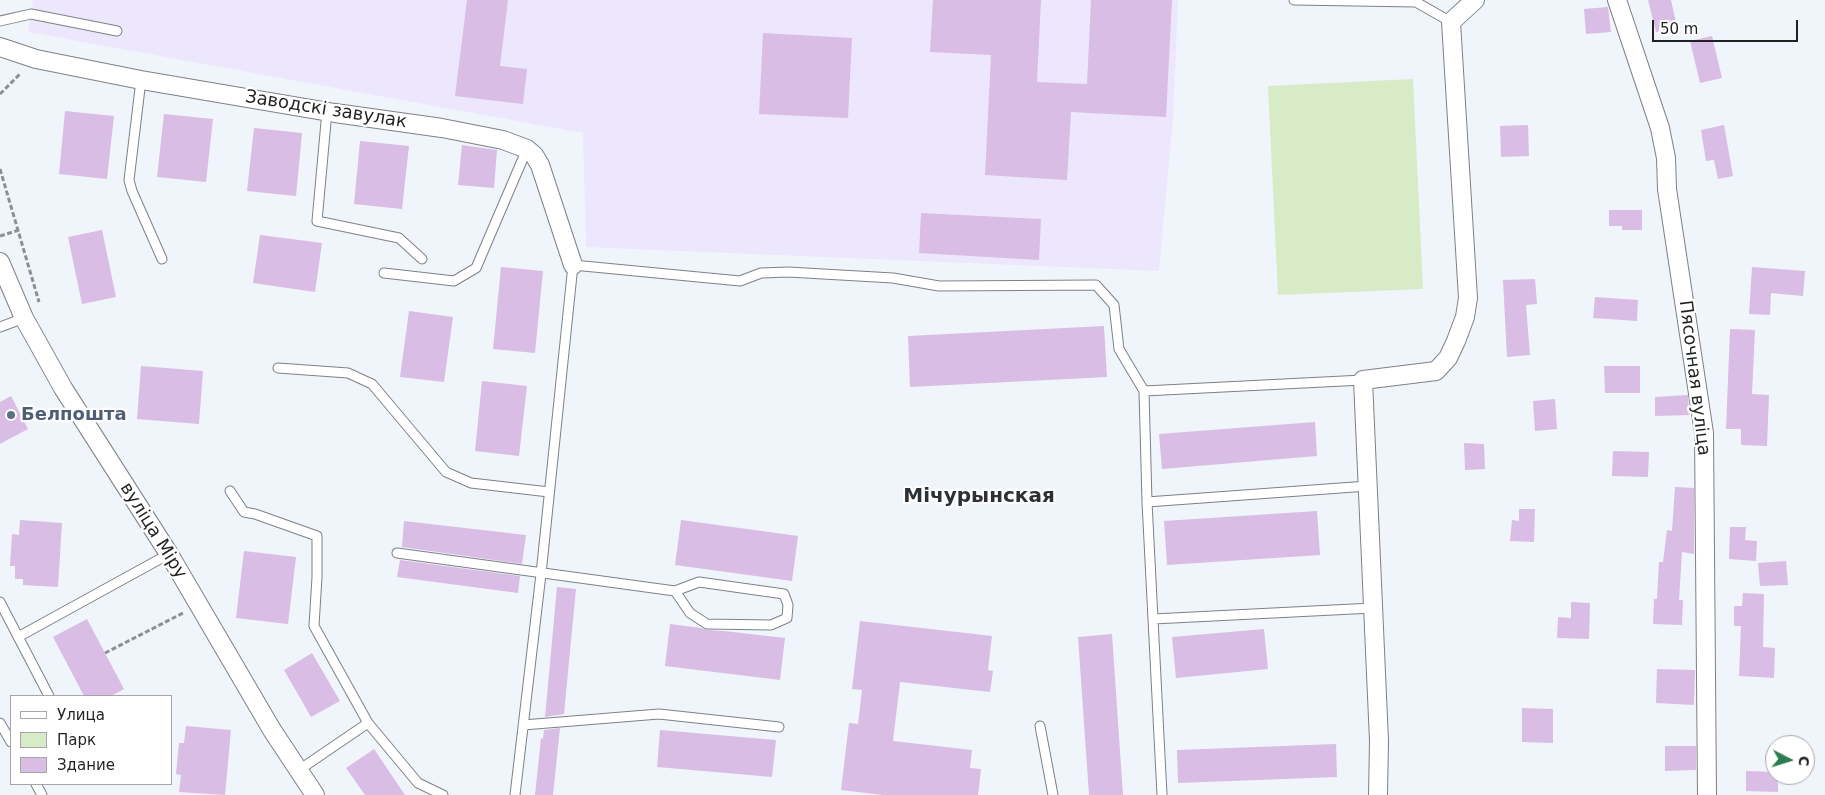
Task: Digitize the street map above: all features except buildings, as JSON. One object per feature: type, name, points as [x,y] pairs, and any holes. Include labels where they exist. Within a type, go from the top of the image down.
[{"type":"street","points":[[1378,795],[1379,741],[1363,380],[1436,371],[1448,358],[1465,317],[1468,298],[1451,22],[1475,0]]},
{"type":"street","name":"Пясочная вуліца","points":[[1617,0],[1660,128],[1666,158],[1667,189],[1704,433],[1707,795]]},
{"type":"street","name":"Заводскі завулак","points":[[0,47],[36,59],[141,80],[442,128],[503,140],[527,149]]},
{"type":"street","points":[[527,149],[534,155],[540,165],[574,265]]},
{"type":"street","name":"вуліца Міру","points":[[0,262],[24,318],[63,388],[169,554],[272,730],[315,795]]},
{"type":"lane","points":[[1294,0],[1416,2],[1451,22]]},
{"type":"lane","points":[[0,21],[31,14],[117,31]]},
{"type":"lane","points":[[141,80],[129,180],[162,259]]},
{"type":"lane","points":[[327,111],[317,221],[399,238],[422,260]]},
{"type":"lane","points":[[384,272],[454,281],[476,268],[527,149]]},
{"type":"lane","points":[[514,795],[541,574],[574,265],[740,281],[761,273],[788,272],[893,278],[939,286],[1096,285],[1114,304],[1119,349],[1144,390],[1147,502],[1162,795]]},
{"type":"lane","points":[[0,326],[24,318]]},
{"type":"lane","points":[[278,368],[348,373],[372,384],[446,472],[471,483],[549,492]]},
{"type":"lane","points":[[1144,390],[1363,380]]},
{"type":"lane","points":[[1147,502],[1368,486]]},
{"type":"lane","points":[[230,491],[244,512],[255,514],[317,536],[314,626],[368,723],[418,783],[443,795]]},
{"type":"lane","points":[[397,553],[675,592],[699,582],[784,594],[788,605],[787,618],[771,625],[707,624],[690,613],[675,592]]},
{"type":"lane","points":[[18,637],[169,554]]},
{"type":"lane","points":[[0,602],[48,695]]},
{"type":"lane","points":[[1153,619],[1373,608]]},
{"type":"lane","points":[[523,725],[660,714],[779,727]]},
{"type":"lane","points":[[0,723],[10,740]]},
{"type":"lane","points":[[299,770],[368,723]]},
{"type":"lane","points":[[1040,726],[1053,795]]},
{"type":"path","points":[[0,94],[36,59]]},
{"type":"path","points":[[0,168],[40,306]]},
{"type":"path","points":[[0,236],[19,230]]},
{"type":"path","points":[[105,652],[199,605]]},
{"type":"shaded area","points":[[33,0],[1178,0],[1173,119],[1159,271],[586,247],[583,133],[28,32]]},
{"type":"green space","points":[[1413,79],[1423,289],[1278,295],[1268,86]]},
{"type":"place","name":"Белпошта","points":[[11,415]]},
{"type":"district","name":"Мічурынская","points":[[979,497]]}]
